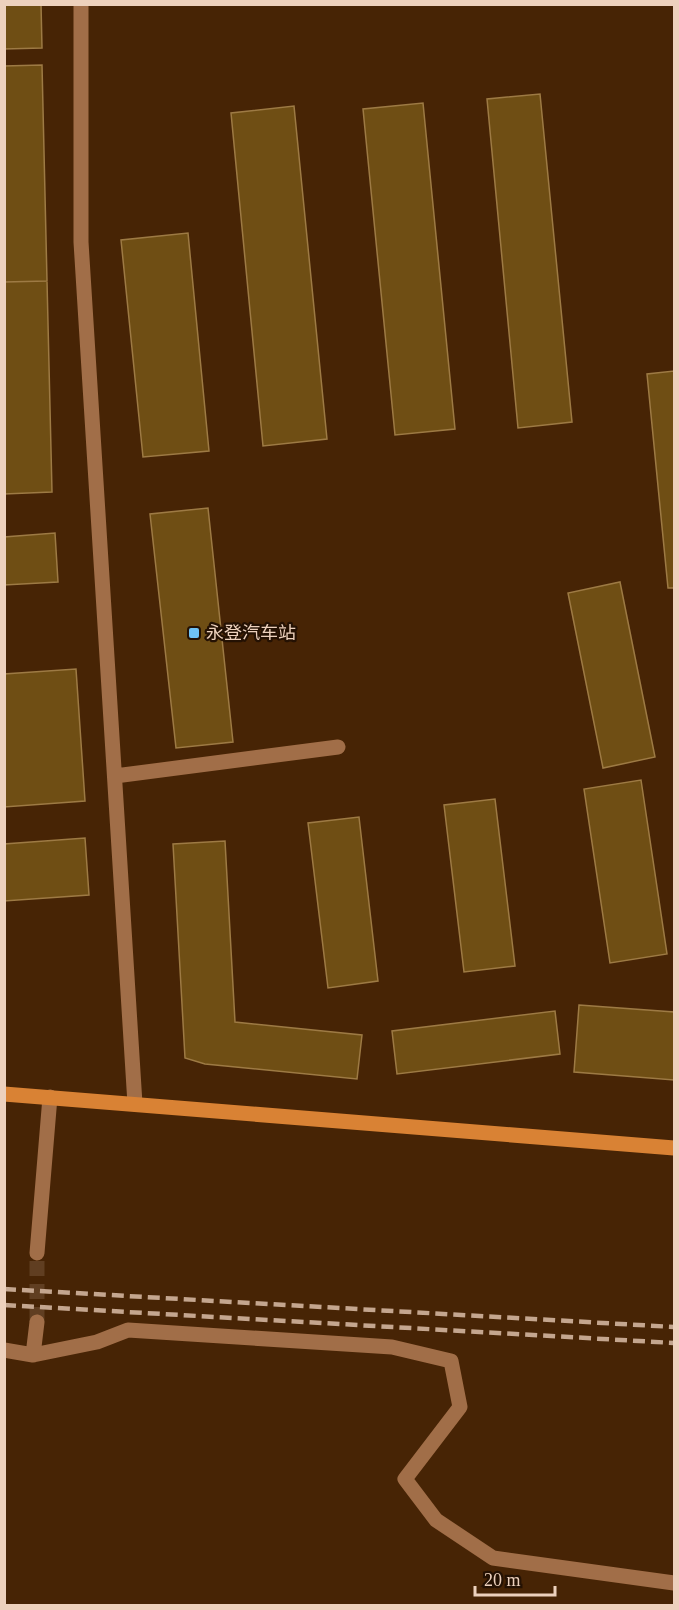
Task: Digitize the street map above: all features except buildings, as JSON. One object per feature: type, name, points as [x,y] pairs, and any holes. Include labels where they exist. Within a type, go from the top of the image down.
[{"type":"main road","points":[[4,1094],[675,1148]]},
{"type":"street","points":[[81,4],[81,242],[135,1104]]},
{"type":"street","points":[[115,776],[338,747]]},
{"type":"street","points":[[37,1253],[50,1097]]},
{"type":"street","points":[[33,1355],[37,1322]]},
{"type":"street","points":[[4,1350],[33,1355],[97,1342],[128,1330],[392,1347],[451,1361],[460,1407],[405,1479],[436,1520],[493,1558],[675,1582]]},
{"type":"tunnel","points":[[37,1253],[37,1322]]},
{"type":"railway","points":[[4,1289],[674,1327]]},
{"type":"railway","points":[[4,1305],[674,1343]]},
{"type":"place","name":"永登汽车站","points":[[194,633]]}]
